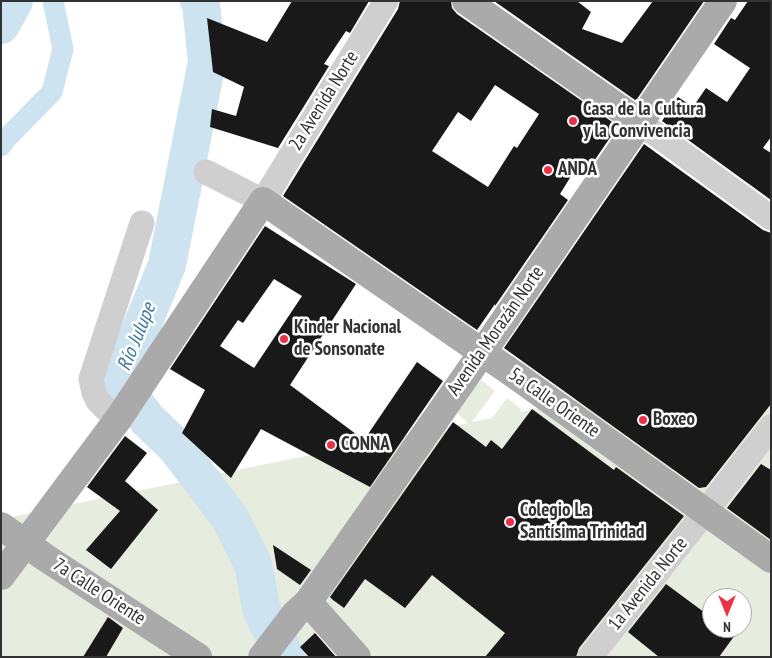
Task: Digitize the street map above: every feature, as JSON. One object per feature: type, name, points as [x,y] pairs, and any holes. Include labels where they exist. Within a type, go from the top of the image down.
[{"type":"main road","points":[[466,1],[639,122]]},
{"type":"main road","name":"Avenida Morazán Norte","points":[[262,657],[301,608],[482,352],[723,1]]},
{"type":"main road","name":"5a Calle Oriente","points":[[262,201],[482,352],[771,559]]},
{"type":"main road","points":[[1,576],[117,420],[262,201]]},
{"type":"main road","name":"7a Calle Oriente","points":[[1,526],[198,657]]},
{"type":"main road","points":[[301,608],[358,657]]},
{"type":"street","name":"2a Avenida Norte","points":[[262,201],[386,1]]},
{"type":"street","points":[[639,122],[771,218]]},
{"type":"street","name":"5a Calle Oriente","points":[[206,172],[262,201]]},
{"type":"street","points":[[117,420],[98,401],[91,379],[142,223]]},
{"type":"street","name":"1a Avenida Norte","points":[[590,657],[771,427]]},
{"type":"shaded area","points":[[771,360],[771,657],[1,657],[1,519],[181,482],[150,445],[135,421],[148,405],[222,473],[468,423],[456,412],[481,380],[495,391],[472,422],[492,418],[507,398],[521,409],[520,412]]},
{"type":"building","points":[[292,1],[369,1],[350,33],[346,31],[324,64],[329,66],[278,148],[210,127],[212,109],[236,116],[244,87],[213,72],[207,18],[267,42]]},
{"type":"building","points":[[400,1],[451,1],[452,8],[457,14],[618,126],[590,167],[581,160],[560,194],[568,200],[477,330],[283,196],[398,9]],"holes":[[[495,85],[539,114],[517,148],[514,146],[488,187],[432,151],[458,112],[471,121]]]},
{"type":"building","points":[[494,1],[577,1],[591,12],[582,29],[622,43],[653,1],[704,1],[635,100]]},
{"type":"building","points":[[748,1],[771,1],[771,137],[763,148],[771,153],[771,200],[662,121],[678,97],[693,107],[706,88],[727,102],[750,68],[714,44],[731,18],[735,20]]},
{"type":"building","points":[[644,144],[763,230],[771,233],[771,404],[706,487],[699,488],[504,348]]},
{"type":"building","points":[[265,226],[356,284],[290,385],[364,440],[417,362],[443,381],[370,487],[261,429],[231,478],[182,433],[205,390],[170,369]],"holes":[[[274,279],[302,296],[254,368],[220,346],[238,320],[243,323]]]},
{"type":"building","points":[[532,409],[614,470],[616,467],[684,516],[579,648],[576,657],[485,657],[505,633],[432,575],[405,608],[365,579],[344,608],[330,597],[453,422],[486,447],[491,440],[502,449]]},
{"type":"building","points":[[125,436],[147,453],[125,481],[158,510],[111,569],[86,550],[120,511],[87,487]]},
{"type":"building","points":[[761,464],[771,470],[771,540],[727,508]]},
{"type":"building","points":[[273,545],[311,570],[300,585],[277,569]]},
{"type":"building","points":[[666,584],[702,611],[702,638],[733,638],[719,657],[659,657],[628,632]]},
{"type":"building","points":[[108,617],[123,628],[106,657],[83,657]]},
{"type":"building","points":[[315,633],[336,657],[309,657],[300,647]]},
{"type":"waterway","points":[[1,25],[14,1]]},
{"type":"waterway","points":[[1,146],[52,92],[63,49],[53,1]]},
{"type":"waterway","name":"Río Julupe","points":[[199,1],[201,4],[207,62],[167,265],[119,382],[147,419],[176,447],[230,518],[253,564],[262,612],[287,657]]},
{"type":"place","name":"Casa de la Cultura y la Convivencia","points":[[573,121]]},
{"type":"place","name":"ANDA","points":[[548,170]]},
{"type":"place","name":"Kinder Nacional de Sonsonate","points":[[284,339]]},
{"type":"place","name":"Boxeo","points":[[643,420]]},
{"type":"place","name":"CONNA","points":[[331,445]]},
{"type":"place","name":"Colegio La Santísima Trinidad","points":[[510,522]]}]
